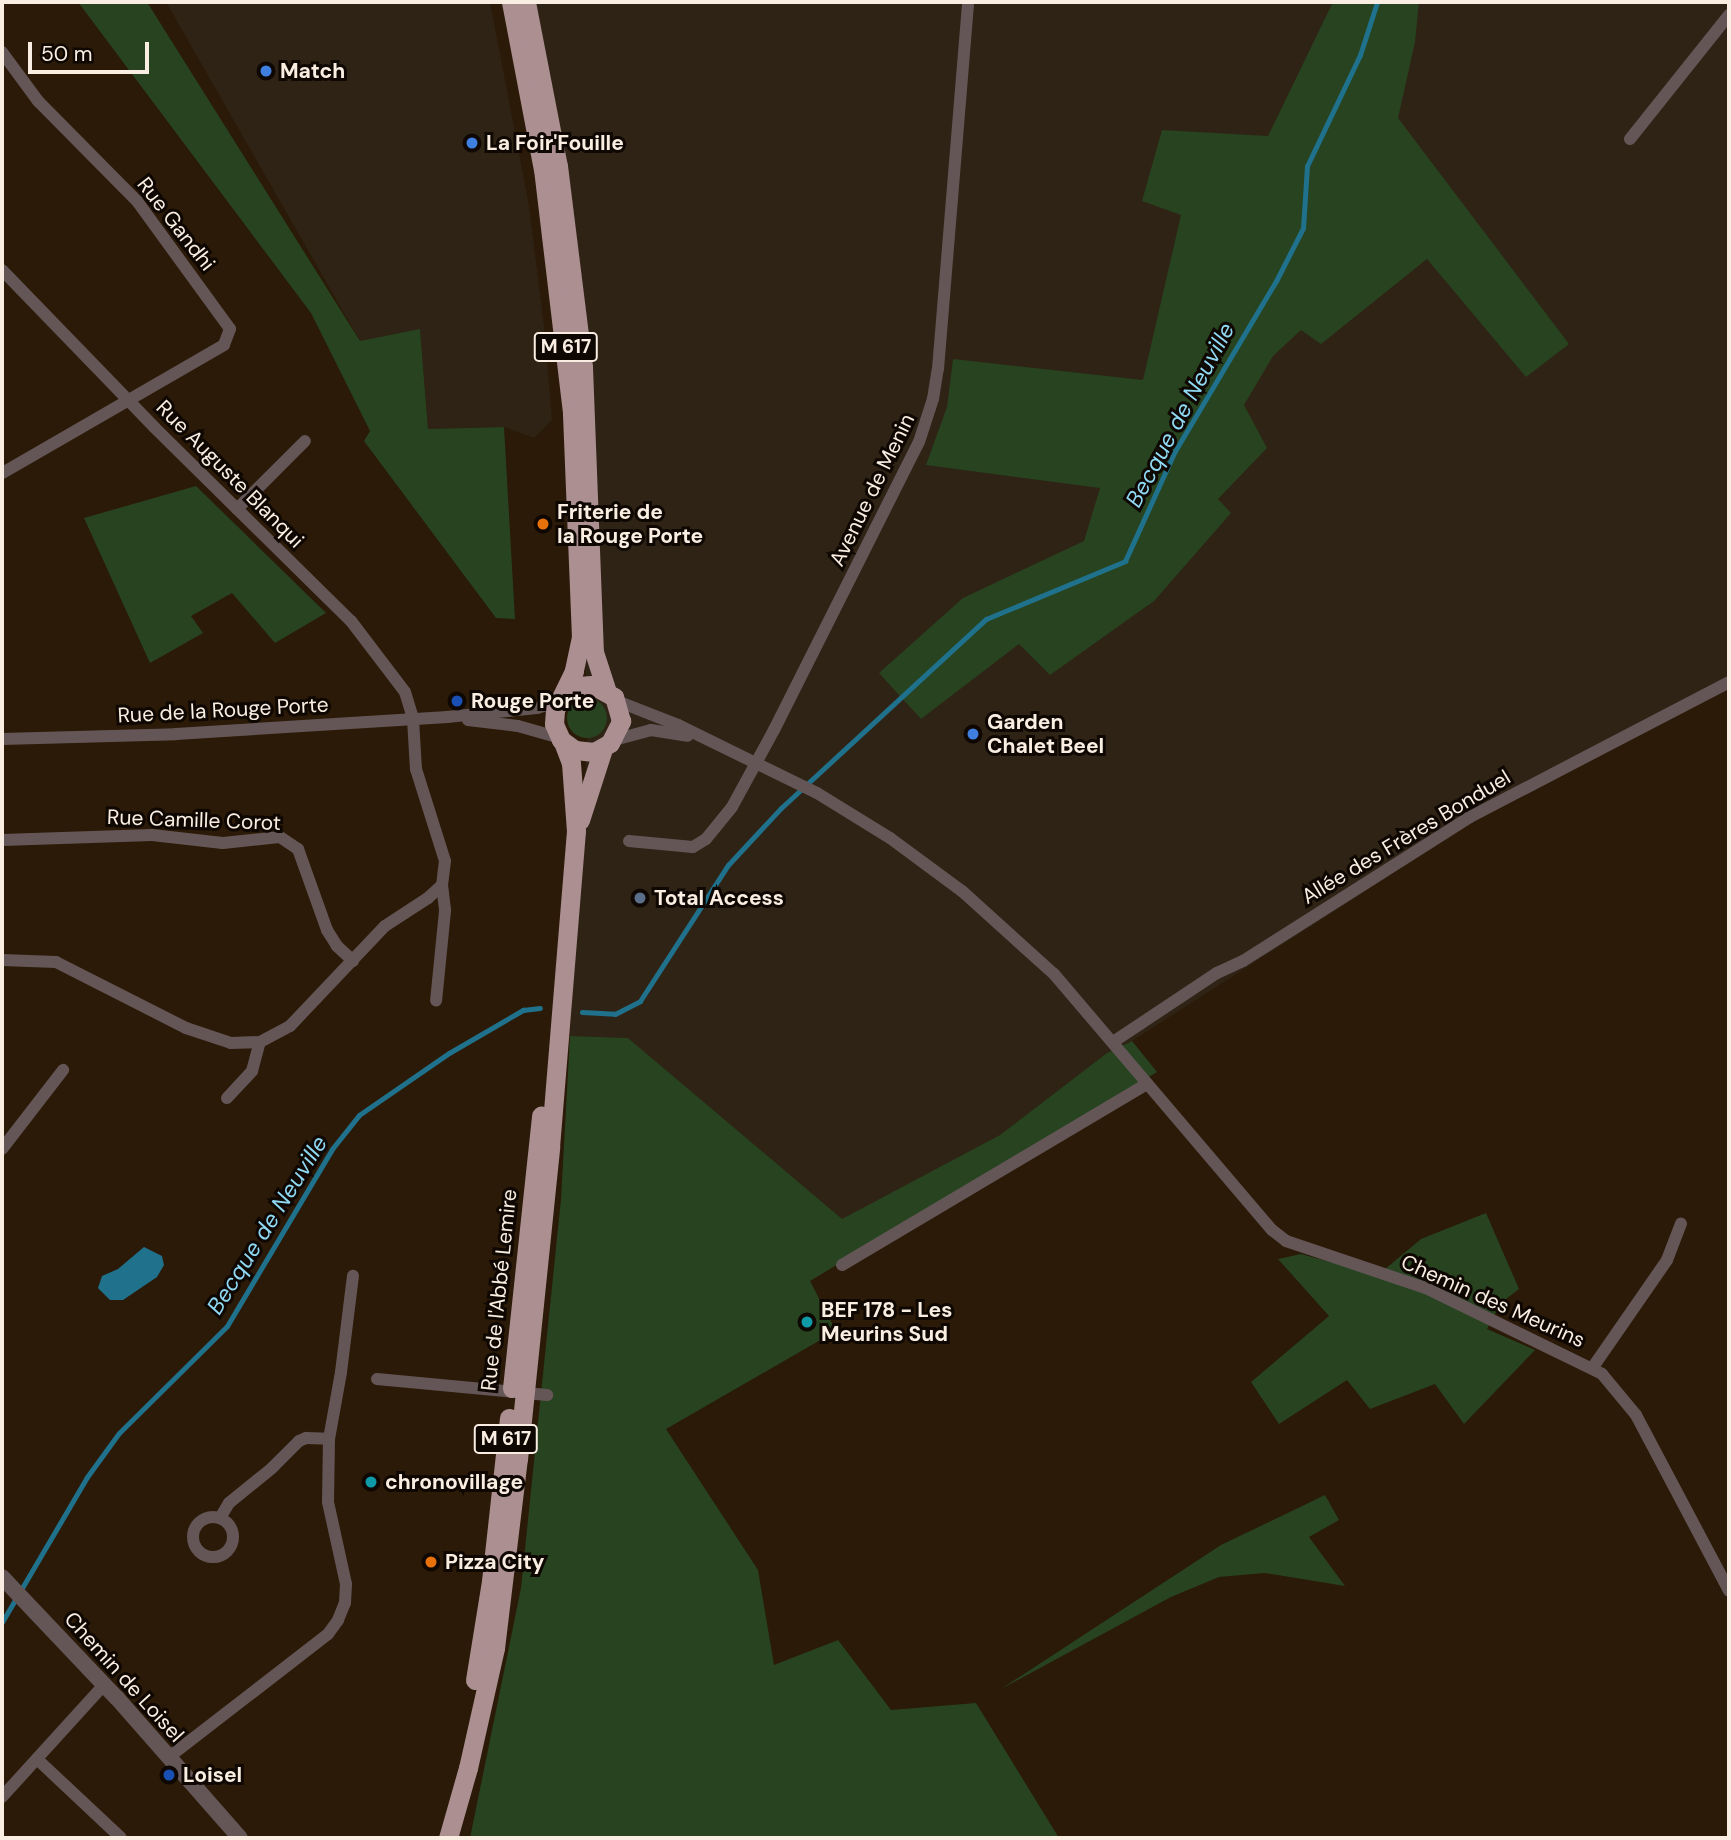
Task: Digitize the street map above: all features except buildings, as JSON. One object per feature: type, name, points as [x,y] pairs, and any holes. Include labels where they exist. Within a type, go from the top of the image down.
[{"type":"main road","name":"Rue de l'Abbé Lemire","points":[[448,1838],[468,1768],[495,1648],[536,1147],[557,1036],[576,831],[571,763],[554,720],[577,660],[581,628],[570,386],[541,158],[511,2]]},
{"type":"main road","name":"Rue de l'Abbé Lemire","points":[[526,2],[558,166],[583,368],[588,432],[594,652],[621,721],[608,744],[576,831]]},
{"type":"main road","points":[[561,697],[582,685],[611,695]]},
{"type":"main road","points":[[562,740],[579,751],[608,744]]},
{"type":"main road","name":"Rue de l'Abbé Lemire","points":[[435,1838],[458,1755],[482,1643],[518,1392]]},
{"type":"street","name":"Avenue de Menin","points":[[629,841],[693,847],[706,839],[732,807],[904,475],[929,414],[938,369],[968,2]]},
{"type":"street","points":[[1630,139],[1729,15]]},
{"type":"street","name":"Rue Gandhi","points":[[2,52],[38,101],[136,201],[230,328],[224,345],[130,400]]},
{"type":"street","name":"Rue Auguste Blanqui","points":[[2,270],[351,621],[405,692],[412,719],[416,769],[445,861],[442,885],[445,911],[436,1001]]},
{"type":"street","points":[[2,473],[130,400]]},
{"type":"street","points":[[237,509],[305,441]]},
{"type":"street","name":"Allée des Frères Bonduel","points":[[1113,1042],[1217,973],[1243,961],[1469,817],[1729,682]]},
{"type":"street","name":"Chemin des Meurins","points":[[611,695],[817,793],[910,852],[984,909],[1055,974],[1272,1230],[1286,1241],[1426,1288],[1593,1367],[1611,1382],[1636,1415],[1729,1591]]},
{"type":"street","name":"Rue de la Rouge Porte","points":[[2,739],[176,734],[447,718],[537,708],[561,697]]},
{"type":"street","name":"Rue de la Rouge Porte","points":[[447,718],[518,726],[562,740]]},
{"type":"street","name":"Chemin des Meurins","points":[[608,744],[651,730],[701,738]]},
{"type":"street","name":"Rue Camille Corot","points":[[2,840],[152,835],[223,843],[280,837],[298,849],[327,930],[337,946],[353,961]]},
{"type":"street","points":[[2,960],[56,962],[186,1028],[231,1044],[260,1042],[290,1026],[393,919],[428,898],[442,885]]},
{"type":"street","points":[[227,1098],[252,1071],[260,1042]]},
{"type":"street","points":[[2,1149],[63,1070]]},
{"type":"street","points":[[842,1265],[1147,1084]]},
{"type":"street","points":[[1593,1367],[1667,1260],[1681,1224]]},
{"type":"street","points":[[169,1757],[328,1634],[345,1603],[346,1584],[328,1502],[329,1439],[343,1365],[353,1276]]},
{"type":"street","points":[[377,1379],[547,1395]]},
{"type":"street","points":[[220,1518],[229,1503],[272,1468],[299,1441],[306,1438],[329,1439]]},
{"type":"street","name":"Chemin de Loisel","points":[[2,1577],[105,1684],[240,1838]]},
{"type":"street","points":[[2,1797],[105,1684]]},
{"type":"street","points":[[37,1759],[121,1838]]},
{"type":"shaded area","points":[[166,2],[490,2],[529,206],[544,326],[552,420],[534,438],[504,427],[428,429],[420,330],[360,341]]},
{"type":"shaded area","points":[[531,2],[1729,2],[1729,688],[1470,824],[1132,1041],[1107,1053],[1000,1135],[842,1220],[628,1038],[570,1036],[588,723],[561,161]]},
{"type":"green space","points":[[78,2],[147,2],[360,341],[420,329],[428,429],[504,427],[515,619],[496,618],[364,441],[370,431],[311,313]]},
{"type":"green space","points":[[1333,2],[1419,2],[1415,42],[1398,118],[1569,344],[1526,377],[1427,259],[1321,344],[1301,330],[1273,356],[1244,405],[1267,448],[1218,499],[1231,513],[1154,601],[1050,675],[1019,644],[921,719],[879,673],[963,598],[1084,541],[1100,488],[926,465],[947,407],[953,359],[1143,380],[1181,215],[1142,201],[1162,130],[1268,136]]},
{"type":"green space","points":[[196,486],[326,613],[275,643],[232,593],[191,616],[203,633],[150,663],[84,518]]},
{"type":"green space","points":[[587,698],[601,704],[607,718],[601,732],[587,738],[573,732],[567,718],[573,704]]},
{"type":"green space","points":[[570,1036],[628,1038],[842,1219],[1000,1135],[1107,1053],[1132,1041],[1157,1072],[810,1281],[836,1331],[666,1429],[758,1570],[774,1665],[838,1640],[891,1710],[976,1703],[1059,1838],[470,1838],[521,1588],[561,1199]]},
{"type":"green space","points":[[1486,1213],[1519,1289],[1501,1303],[1487,1329],[1535,1350],[1464,1424],[1435,1384],[1370,1409],[1347,1380],[1279,1424],[1251,1382],[1329,1316],[1278,1259],[1301,1254],[1378,1275],[1421,1239]]},
{"type":"green space","points":[[1325,1495],[1339,1520],[1309,1537],[1345,1586],[1265,1573],[1219,1577],[1171,1597],[1001,1689],[1221,1545]]},
{"type":"water","points":[[144,1247],[162,1256],[164,1265],[157,1277],[123,1300],[110,1300],[98,1288],[102,1276],[118,1269]]},
{"type":"waterway","name":"Becque de Neuville","points":[[582,1012],[615,1014],[640,1001],[728,865],[781,808],[986,619],[1125,561],[1175,451],[1276,281],[1303,228],[1307,166],[1360,55],[1377,2]]},
{"type":"waterway","name":"Becque de Neuville","points":[[2,1622],[87,1477],[119,1433],[227,1326],[332,1149],[359,1115],[449,1053],[523,1010],[540,1008]]},
{"type":"place","name":"Match","points":[[266,71]]},
{"type":"place","name":"La Foir'Fouille","points":[[472,143]]},
{"type":"place","name":"Friterie de la Rouge Porte","points":[[543,524]]},
{"type":"place","name":"Rouge Porte","points":[[457,701]]},
{"type":"place","name":"Garden Chalet Beel","points":[[973,734]]},
{"type":"place","name":"Total Access","points":[[640,898]]},
{"type":"place","name":"BEF 178 - Les Meurins Sud","points":[[807,1322]]},
{"type":"place","name":"chronovillage","points":[[371,1482]]},
{"type":"place","name":"Pizza City","points":[[431,1562]]},
{"type":"place","name":"Loisel","points":[[169,1775]]}]
